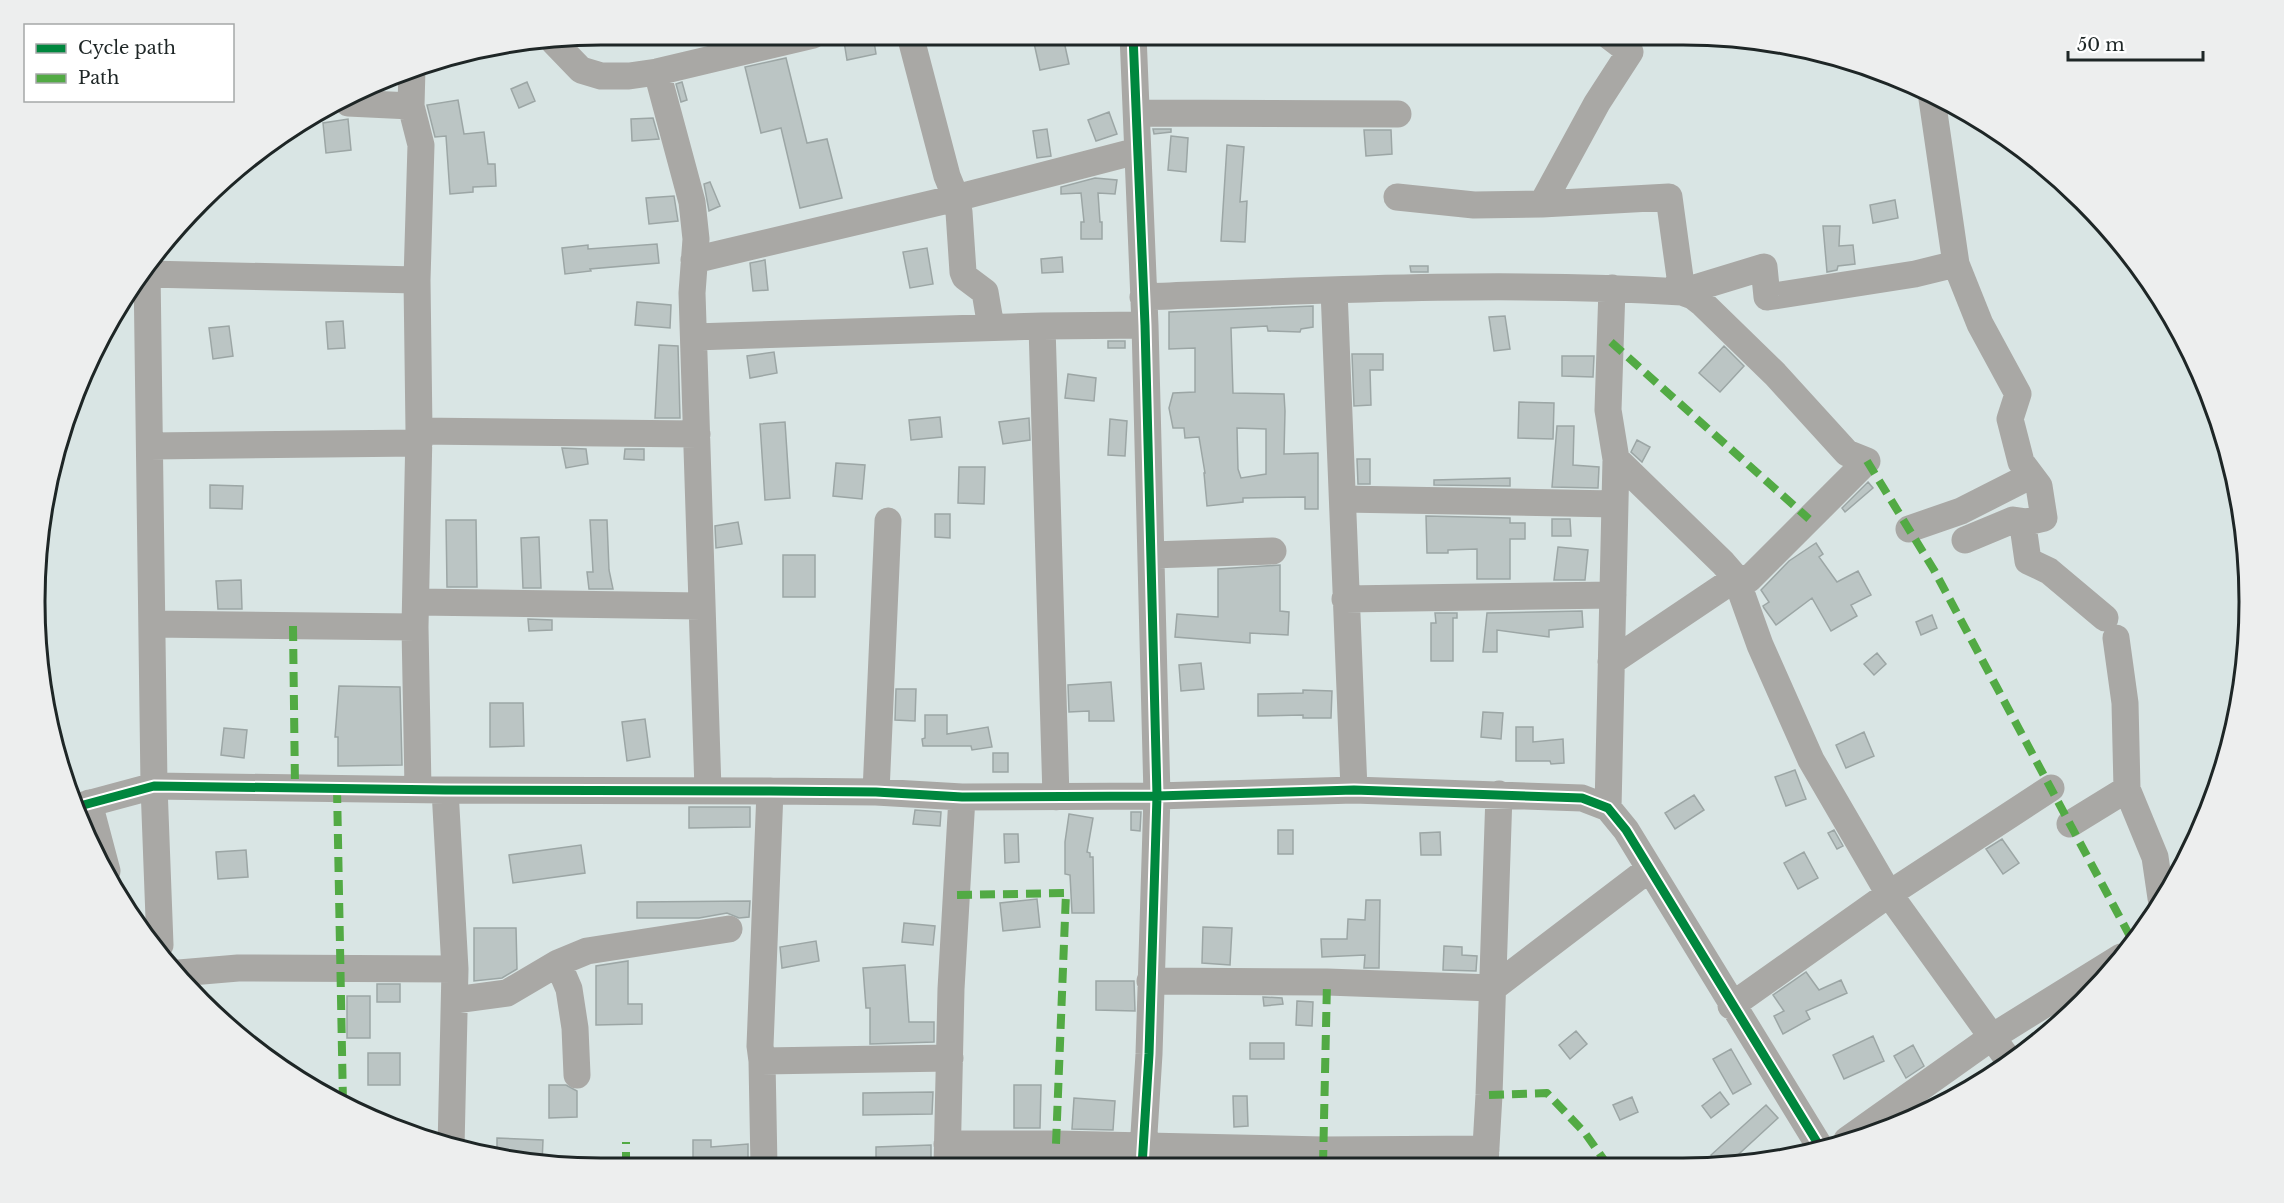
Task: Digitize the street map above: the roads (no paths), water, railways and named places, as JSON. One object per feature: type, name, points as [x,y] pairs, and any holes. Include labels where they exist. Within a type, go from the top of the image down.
[{"type":"street","points":[[559,47],[581,70],[601,76],[629,76],[657,72],[771,45]]},
{"type":"street","points":[[913,45],[947,176],[956,198],[963,272],[965,277],[985,292],[991,327]]},
{"type":"street","points":[[1134,45],[1145,325],[1157,796],[1149,1054],[1143,1156]]},
{"type":"street","points":[[1542,204],[1597,103],[1630,52],[1621,45]]},
{"type":"street","points":[[657,72],[692,202],[696,239],[692,293],[708,790]]},
{"type":"street","points":[[412,79],[411,106],[421,145],[417,280],[418,789]]},
{"type":"street","points":[[353,103],[411,106]]},
{"type":"street","points":[[1933,104],[1956,264],[1980,324],[2018,394],[2010,419],[2022,462],[2039,486],[2044,518],[2027,522],[2013,520],[1965,540]]},
{"type":"street","points":[[1137,113],[1398,114]]},
{"type":"street","points":[[694,260],[956,198],[1137,151]]},
{"type":"street","points":[[1397,197],[1474,205],[1669,197],[1682,292]]},
{"type":"street","points":[[1682,292],[1764,267],[1767,297],[1916,274],[1956,264]]},
{"type":"street","points":[[153,272],[417,280]]},
{"type":"street","points":[[147,281],[154,786],[159,938]]},
{"type":"street","points":[[1143,297],[1479,286],[1612,288],[1682,292],[1693,296],[1775,374],[1848,453],[1867,461],[1749,579],[1736,578],[1611,662]]},
{"type":"street","points":[[1608,808],[1617,459],[1608,410],[1612,288]]},
{"type":"street","points":[[1334,290],[1354,790]]},
{"type":"street","points":[[694,337],[991,327],[1145,325]]},
{"type":"street","points":[[1042,326],[1056,797]]},
{"type":"street","points":[[150,446],[419,437],[697,434]]},
{"type":"street","points":[[1617,459],[1736,578],[1760,645],[1811,760],[1889,894],[2005,1055]]},
{"type":"street","points":[[1909,529],[1961,511],[2030,476]]},
{"type":"street","points":[[1343,499],[1615,504]]},
{"type":"street","points":[[876,792],[888,521]]},
{"type":"street","points":[[2027,522],[2023,526],[2028,561],[2049,571],[2110,628],[2125,704],[2127,789],[2155,857],[2159,887]]},
{"type":"street","points":[[1151,555],[1273,551]]},
{"type":"street","points":[[1345,599],[1613,595]]},
{"type":"street","points":[[152,624],[701,606]]},
{"type":"street","points":[[84,805],[154,786],[876,792],[962,797],[1157,796],[1354,790],[1582,798],[1608,808],[1626,830],[1731,1006],[1816,1141]]},
{"type":"street","points":[[1731,1006],[1889,894],[2051,788]]},
{"type":"street","points":[[2070,824],[2127,789]]},
{"type":"street","points":[[445,790],[455,969],[448,1136]]},
{"type":"street","points":[[764,1158],[760,1046],[770,791]]},
{"type":"street","points":[[962,797],[947,1155],[1056,1144],[1143,1156],[1323,1150],[1486,1156],[1499,794]]},
{"type":"street","points":[[1150,981],[1327,982],[1493,988],[1649,869]]},
{"type":"street","points":[[455,1000],[507,993],[558,963],[587,951],[729,929]]},
{"type":"street","points":[[558,963],[569,989],[575,1028],[577,1075]]},
{"type":"street","points":[[187,972],[238,968],[455,969]]},
{"type":"street","points":[[1866,1126],[1992,1036],[2098,971]]},
{"type":"street","points":[[762,1061],[950,1058]]}]
